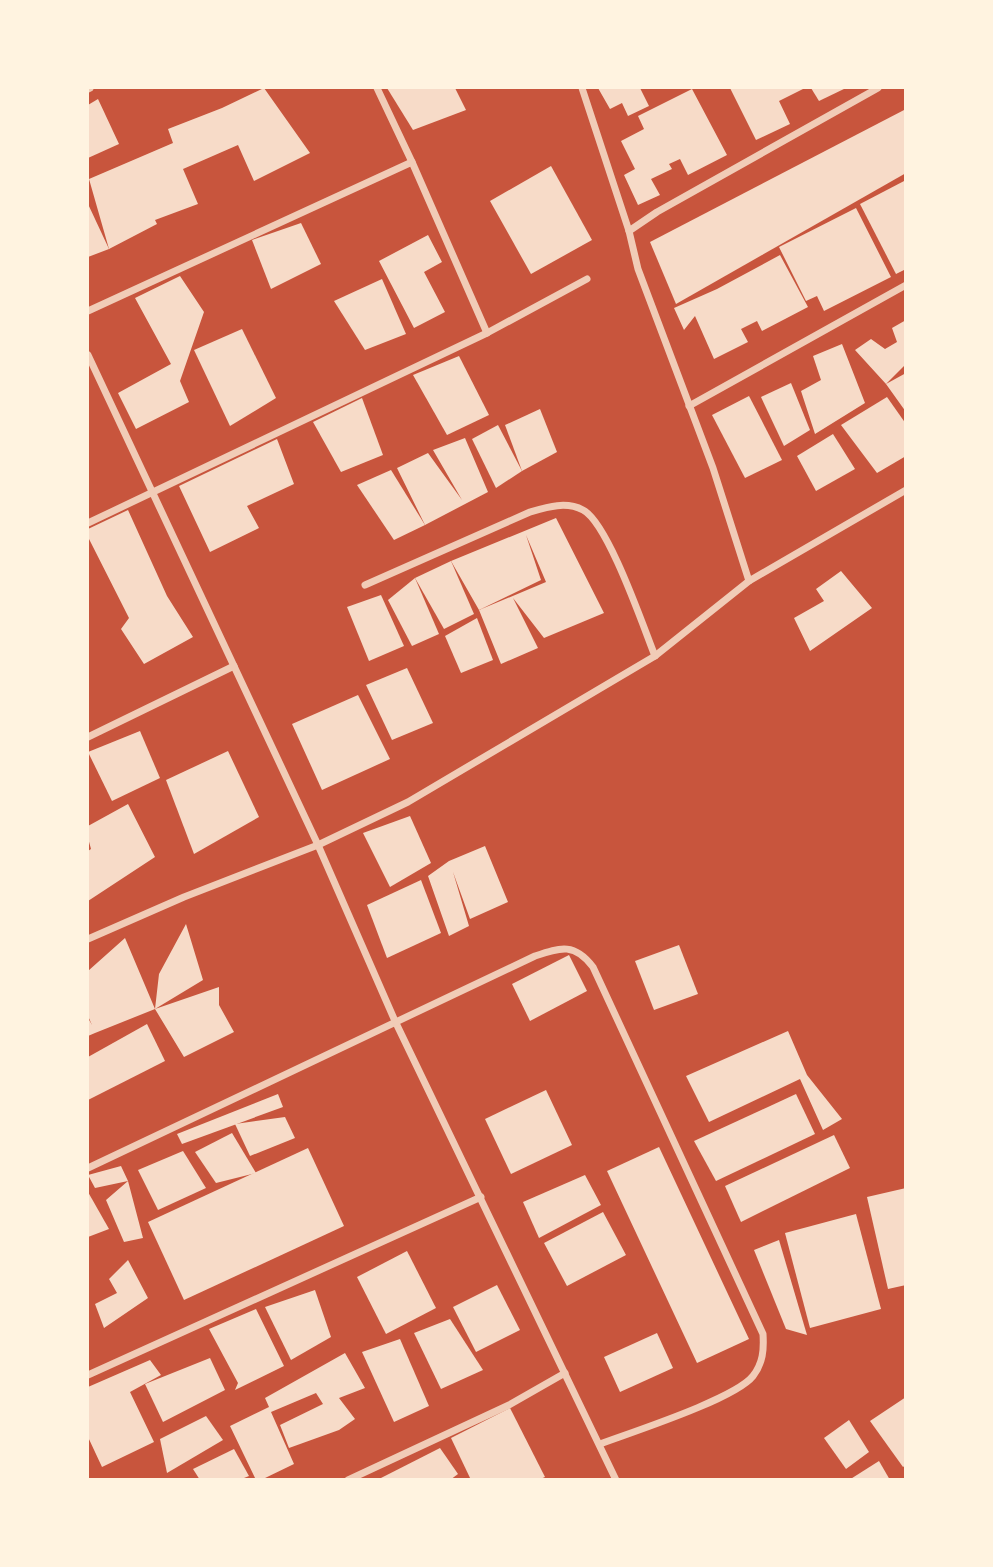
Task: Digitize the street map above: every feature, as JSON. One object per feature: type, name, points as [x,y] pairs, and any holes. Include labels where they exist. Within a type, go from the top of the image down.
[{"type":"street","points":[[377,88],[488,333]]},
{"type":"street","points":[[582,88],[629,231],[638,269],[713,468],[749,582]]},
{"type":"street","points":[[629,231],[657,212],[878,88]]},
{"type":"street","points":[[88,311],[412,162]]},
{"type":"street","points":[[88,523],[488,333],[587,279]]},
{"type":"street","points":[[689,406],[905,285]]},
{"type":"street","points":[[88,355],[318,845],[395,1021],[616,1479]]},
{"type":"street","points":[[88,939],[184,897],[318,845],[408,802],[655,656],[749,582],[905,490]]},
{"type":"street","points":[[365,585],[530,512],[552,505],[572,506],[584,510],[596,521],[607,540],[655,656]]},
{"type":"street","points":[[88,737],[234,666]]},
{"type":"street","points":[[88,1168],[535,956],[557,948],[571,949],[584,955],[593,967],[763,1334],[764,1350],[761,1362],[752,1377],[738,1388],[600,1444]]},
{"type":"street","points":[[88,1375],[481,1197]]},
{"type":"street","points":[[348,1479],[509,1405],[565,1373]]},
{"type":"building","points":[[264,88],[310,153],[254,181],[238,145],[183,169],[198,204],[155,220],[157,224],[109,249],[89,179],[173,143],[168,129]]},
{"type":"building","points":[[387,88],[455,88],[466,110],[413,130]]},
{"type":"building","points":[[598,88],[640,88],[649,106],[628,116],[622,103],[610,109]]},
{"type":"building","points":[[730,88],[805,88],[779,101],[790,124],[756,140]]},
{"type":"building","points":[[811,88],[846,88],[819,101]]},
{"type":"building","points":[[692,89],[727,155],[688,175],[680,159],[669,164],[672,169],[651,179],[660,195],[638,205],[624,175],[635,169],[621,141],[644,129],[638,116]]},
{"type":"building","points":[[98,99],[119,144],[88,158],[88,105]]},
{"type":"building","points":[[906,109],[906,173],[676,304],[650,242]]},
{"type":"building","points":[[551,166],[592,240],[531,274],[490,201]]},
{"type":"building","points":[[906,180],[906,269],[896,274],[860,204]]},
{"type":"building","points":[[88,204],[109,249],[88,257]]},
{"type":"building","points":[[856,208],[891,277],[824,311],[817,296],[806,301],[779,247]]},
{"type":"building","points":[[301,223],[321,264],[271,289],[252,240]]},
{"type":"building","points":[[428,235],[442,262],[424,272],[445,312],[414,328],[379,261]]},
{"type":"building","points":[[780,255],[808,307],[762,331],[757,321],[741,329],[748,342],[714,359],[695,316],[684,330],[674,308],[717,289]]},
{"type":"building","points":[[180,276],[204,312],[180,381],[189,402],[136,429],[118,393],[171,364],[135,298]]},
{"type":"building","points":[[382,279],[406,334],[365,350],[334,301]]},
{"type":"building","points":[[906,320],[906,364],[886,384],[855,350],[871,339],[885,349],[897,342],[892,328]]},
{"type":"building","points":[[242,329],[276,398],[230,426],[194,350]]},
{"type":"building","points":[[842,344],[865,403],[815,434],[801,391],[821,380],[813,356]]},
{"type":"building","points":[[459,356],[489,415],[447,435],[413,375]]},
{"type":"building","points":[[906,373],[906,412],[886,384]]},
{"type":"building","points":[[791,383],[810,430],[784,446],[761,397]]},
{"type":"building","points":[[749,396],[782,460],[745,478],[712,415]]},
{"type":"building","points":[[887,397],[906,424],[906,456],[877,473],[841,425]]},
{"type":"building","points":[[362,398],[383,455],[341,472],[313,422]]},
{"type":"building","points":[[540,409],[557,452],[522,471],[505,425]]},
{"type":"building","points":[[498,425],[522,471],[496,488],[472,439]]},
{"type":"building","points":[[833,434],[855,469],[816,491],[797,456]]},
{"type":"building","points":[[465,438],[488,492],[425,525],[397,468],[428,453],[462,500],[433,450]]},
{"type":"building","points":[[277,439],[294,484],[247,506],[259,528],[210,552],[179,486]]},
{"type":"building","points":[[391,470],[425,525],[394,540],[357,485]]},
{"type":"building","points":[[128,510],[167,596],[193,637],[144,664],[121,629],[129,618],[88,537],[88,529]]},
{"type":"building","points":[[556,518],[604,613],[544,638],[513,598],[538,648],[501,664],[479,610],[451,561]],"holes":[[[526,535],[546,582],[479,610],[541,580]]]},
{"type":"building","points":[[451,561],[474,614],[444,629],[415,578]]},
{"type":"building","points":[[841,571],[872,608],[810,651],[794,618],[824,601],[816,589]]},
{"type":"building","points":[[415,578],[439,634],[412,646],[388,600]]},
{"type":"building","points":[[381,595],[404,646],[369,661],[347,607]]},
{"type":"building","points":[[477,618],[493,660],[461,673],[445,636]]},
{"type":"building","points":[[407,668],[433,723],[392,740],[366,685]]},
{"type":"building","points":[[358,695],[390,759],[322,790],[292,724]]},
{"type":"building","points":[[140,731],[160,778],[112,801],[88,752]]},
{"type":"building","points":[[228,751],[259,817],[194,854],[166,780]]},
{"type":"building","points":[[128,804],[155,857],[88,901],[88,851],[91,849],[88,826]]},
{"type":"building","points":[[410,816],[431,863],[390,887],[363,833]]},
{"type":"building","points":[[485,846],[508,902],[470,919],[453,872],[469,926],[449,936],[428,876],[449,861]]},
{"type":"building","points":[[421,880],[441,933],[387,958],[367,905]]},
{"type":"building","points":[[186,924],[203,980],[155,1009],[159,974]]},
{"type":"building","points":[[125,938],[155,1009],[88,1036],[88,1018],[92,1025],[88,1016],[88,971]]},
{"type":"building","points":[[679,945],[698,994],[654,1010],[635,961]]},
{"type":"building","points":[[569,955],[587,991],[530,1021],[512,984]]},
{"type":"building","points":[[219,987],[219,1005],[234,1032],[184,1057],[155,1009]]},
{"type":"building","points":[[147,1024],[165,1061],[88,1100],[88,1057]]},
{"type":"building","points":[[788,1031],[807,1075],[842,1119],[823,1130],[800,1079],[709,1122],[686,1076]]},
{"type":"building","points":[[546,1090],[572,1145],[511,1174],[485,1119]]},
{"type":"building","points":[[278,1094],[283,1107],[182,1144],[177,1134]]},
{"type":"building","points":[[796,1094],[815,1134],[716,1181],[694,1141]]},
{"type":"building","points":[[285,1117],[295,1138],[250,1156],[235,1124]]},
{"type":"building","points":[[232,1133],[256,1173],[216,1183],[195,1152]]},
{"type":"building","points":[[834,1135],[850,1168],[741,1222],[725,1186]]},
{"type":"building","points":[[659,1147],[749,1339],[697,1363],[607,1171]]},
{"type":"building","points":[[308,1148],[344,1226],[184,1300],[148,1222]]},
{"type":"building","points":[[183,1151],[206,1188],[158,1210],[138,1170]]},
{"type":"building","points":[[121,1166],[128,1181],[95,1188],[88,1175]]},
{"type":"building","points":[[585,1175],[601,1205],[539,1238],[523,1202]]},
{"type":"building","points":[[128,1181],[143,1238],[124,1242],[106,1200]]},
{"type":"building","points":[[906,1188],[906,1285],[888,1289],[867,1197]]},
{"type":"building","points":[[88,1192],[109,1229],[88,1237]]},
{"type":"building","points":[[603,1212],[626,1255],[567,1286],[544,1243]]},
{"type":"building","points":[[856,1214],[881,1309],[810,1328],[785,1233]]},
{"type":"building","points":[[779,1240],[807,1335],[786,1329],[754,1250]]},
{"type":"building","points":[[407,1251],[436,1308],[386,1334],[357,1277]]},
{"type":"building","points":[[128,1260],[148,1298],[104,1328],[95,1304],[117,1293],[109,1279]]},
{"type":"building","points":[[497,1285],[520,1330],[476,1352],[453,1307]]},
{"type":"building","points":[[315,1290],[331,1337],[291,1360],[265,1307]]},
{"type":"building","points":[[256,1309],[284,1366],[235,1390],[238,1383],[209,1329]]},
{"type":"building","points":[[450,1319],[483,1370],[441,1389],[414,1333]]},
{"type":"building","points":[[657,1333],[673,1368],[620,1392],[604,1357]]},
{"type":"building","points":[[400,1339],[429,1406],[394,1422],[362,1352]]},
{"type":"building","points":[[345,1353],[365,1388],[339,1398],[355,1419],[339,1430],[289,1448],[280,1425],[323,1404],[316,1393],[271,1412],[294,1464],[256,1480],[230,1426],[269,1407],[265,1398]]},
{"type":"building","points":[[210,1358],[225,1390],[163,1422],[145,1384]]},
{"type":"building","points":[[150,1360],[161,1375],[130,1392],[154,1442],[102,1467],[88,1437],[88,1387]]},
{"type":"building","points":[[906,1397],[906,1465],[903,1467],[870,1421]]},
{"type":"building","points":[[510,1408],[545,1477],[538,1480],[471,1480],[451,1438]]},
{"type":"building","points":[[206,1416],[223,1440],[167,1473],[160,1439]]},
{"type":"building","points":[[849,1420],[869,1452],[846,1469],[824,1438]]},
{"type":"building","points":[[440,1448],[458,1474],[450,1480],[377,1480]]},
{"type":"building","points":[[234,1449],[249,1476],[239,1480],[200,1480],[193,1469]]},
{"type":"building","points":[[879,1461],[890,1480],[849,1480]]}]
